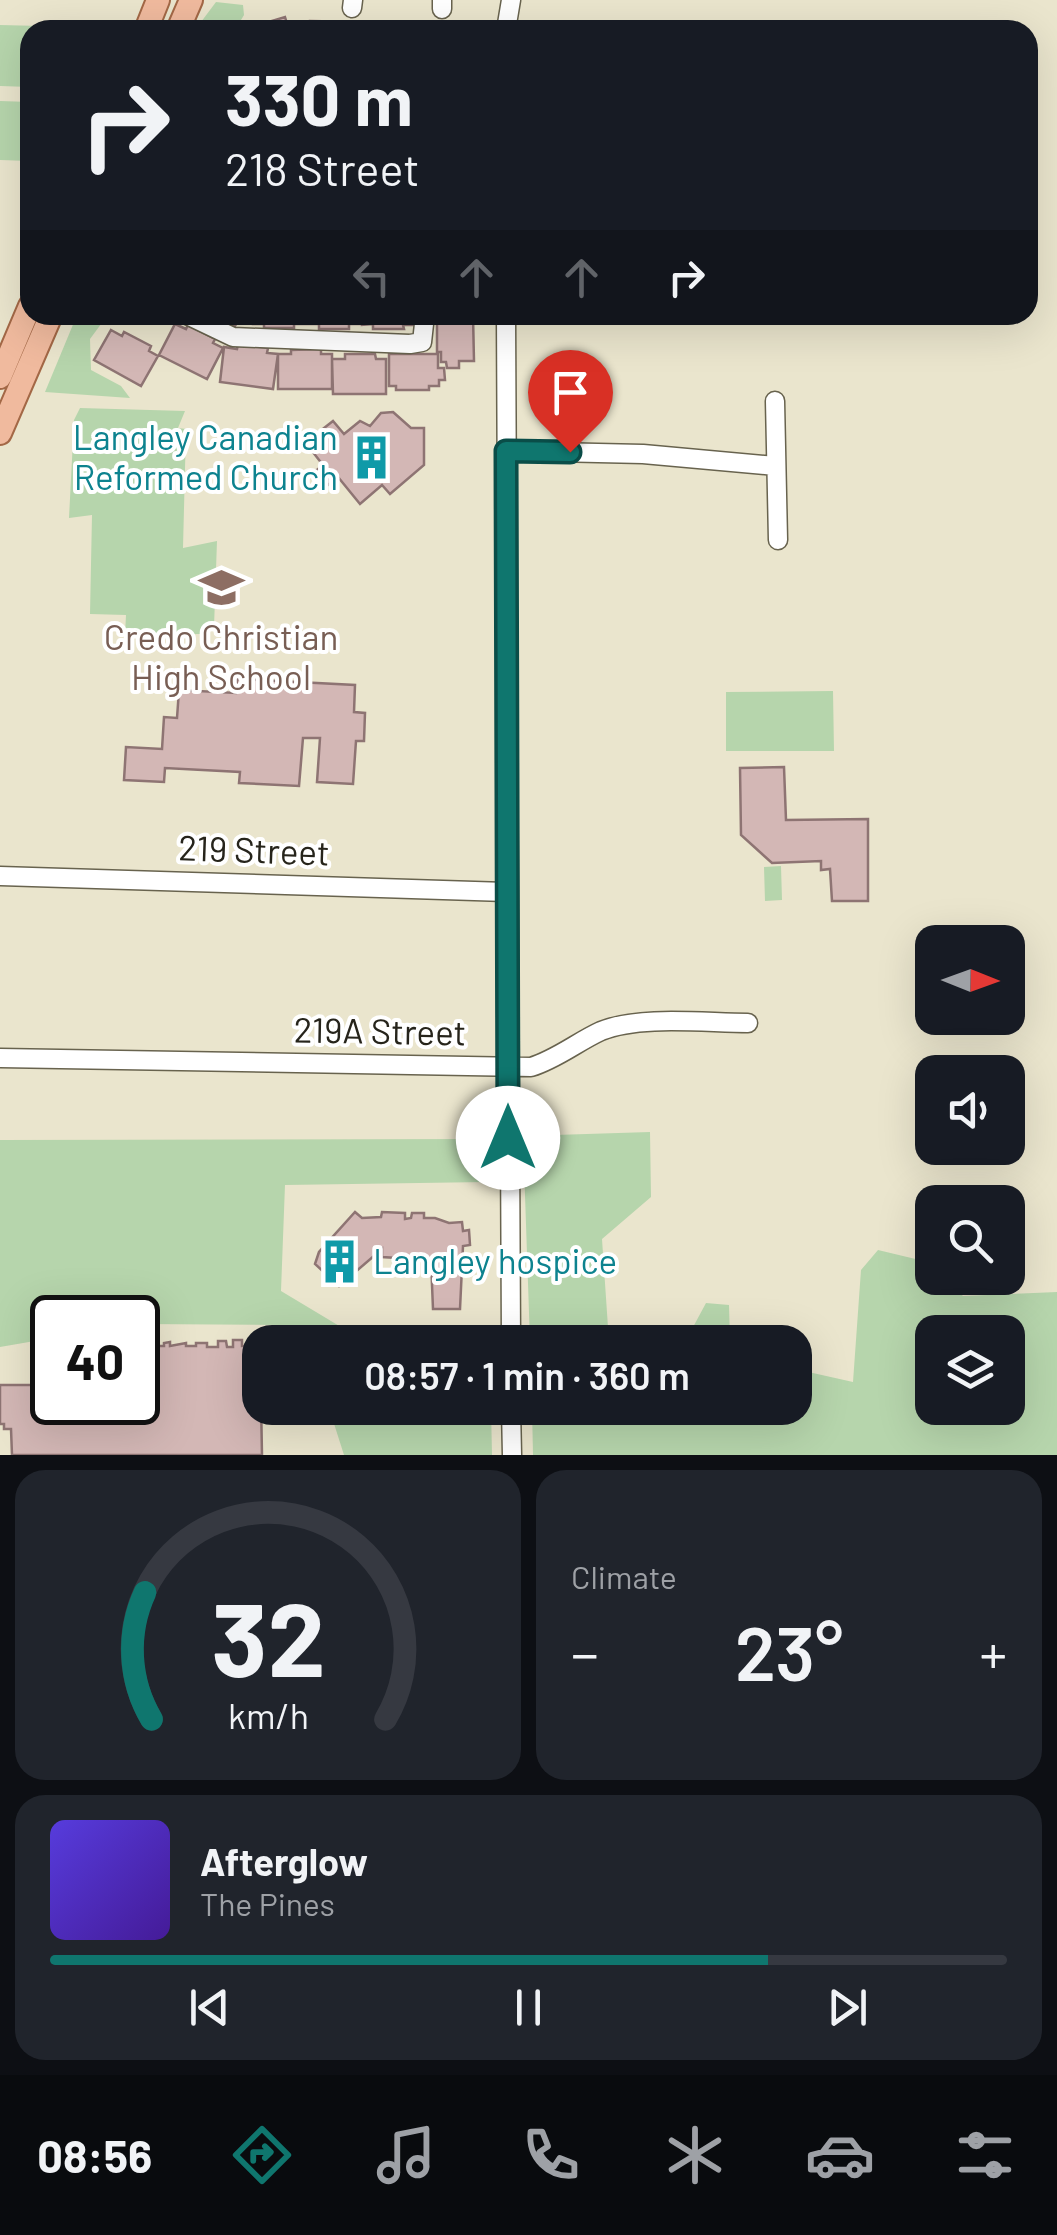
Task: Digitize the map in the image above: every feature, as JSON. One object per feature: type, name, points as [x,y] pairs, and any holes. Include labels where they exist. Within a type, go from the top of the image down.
[{"type":"main road","points":[[0,377],[22,325]]},
{"type":"main road","points":[[0,433],[47,325]]},
{"type":"street","points":[[208,325],[233,337],[410,344],[422,342],[424,325]]},
{"type":"street","points":[[506,325],[510,1325]]},
{"type":"street","points":[[776,401],[778,540]]},
{"type":"street","points":[[506,451],[644,454],[775,466]]},
{"type":"street","name":"219 Street","points":[[0,876],[506,892]]},
{"type":"street","name":"219A Street","points":[[0,1058],[532,1067],[624,1024],[748,1023]]},
{"type":"street","points":[[511,1425],[512,1455]]},
{"type":"green space","points":[[216,2],[243,5],[241,20],[202,20]]},
{"type":"green space","points":[[0,25],[20,25],[20,87],[0,86]]},
{"type":"green space","points":[[0,101],[20,102],[20,161],[0,160]]},
{"type":"green space","points":[[73,325],[100,325],[90,339],[91,370],[121,386],[130,398],[45,392]]},
{"type":"green space","points":[[80,408],[185,411],[178,428],[186,429],[183,548],[217,541],[214,627],[201,634],[125,635],[126,615],[90,614],[92,515],[69,518],[74,420]]},
{"type":"green space","points":[[833,691],[834,751],[726,751],[726,692]]},
{"type":"green space","points":[[781,866],[782,900],[765,901],[764,867]]},
{"type":"green space","points":[[650,1132],[651,1197],[602,1239],[608,1325],[529,1325],[523,1136]]},
{"type":"green space","points":[[485,1139],[486,1182],[285,1185],[281,1291],[338,1325],[160,1324],[160,1295],[30,1295],[30,1342],[0,1347],[0,1140]]},
{"type":"green space","points":[[878,1250],[915,1259],[915,1295],[1057,1292],[1057,1455],[533,1455],[532,1425],[812,1425],[812,1373],[853,1382],[861,1270]]},
{"type":"green space","points":[[706,1303],[729,1305],[730,1325],[694,1325]]},
{"type":"green space","points":[[334,1425],[491,1425],[492,1455],[344,1455]]},
{"type":"building","points":[[174,325],[186,329],[188,325],[215,339],[213,343],[223,348],[207,379],[159,355]]},
{"type":"building","points":[[264,325],[294,325],[294,328]]},
{"type":"building","points":[[319,325],[349,325],[349,329],[319,329]]},
{"type":"building","points":[[373,325],[403,325],[404,329],[373,329]]},
{"type":"building","points":[[437,325],[473,325],[474,361],[459,361],[459,368],[447,368],[446,362],[441,362],[441,352],[437,352]]},
{"type":"building","points":[[111,330],[151,346],[149,351],[158,356],[141,386],[94,360]]},
{"type":"building","points":[[238,344],[268,348],[267,353],[278,354],[273,389],[220,382],[224,347],[237,349]]},
{"type":"building","points":[[321,349],[321,354],[332,354],[332,389],[278,389],[278,354]]},
{"type":"building","points":[[345,354],[375,354],[376,359],[386,359],[386,394],[333,394],[332,359],[345,359]]},
{"type":"building","points":[[389,354],[438,354],[438,368],[444,368],[445,380],[439,380],[439,386],[429,386],[429,390],[396,390],[396,386],[389,386]]},
{"type":"building","name":"Langley Canadian Reformed Church","points":[[393,412],[411,428],[424,428],[424,465],[390,494],[382,485],[360,504],[338,477],[324,488],[312,474],[323,465],[312,451],[310,439],[333,421],[344,434],[360,421],[370,426],[381,413]]},
{"type":"building","points":[[237,679],[355,685],[354,712],[365,713],[364,741],[356,741],[353,784],[317,782],[320,738],[303,738],[299,786],[239,783],[240,772],[165,768],[164,782],[124,780],[126,747],[162,749],[164,717],[177,718],[179,690],[236,693]]},
{"type":"building","points":[[784,767],[786,820],[868,819],[868,901],[832,901],[830,869],[821,870],[821,861],[772,863],[741,835],[740,768]]},
{"type":"building","name":"Langley hospice","points":[[355,1212],[362,1218],[381,1217],[382,1212],[405,1213],[405,1219],[411,1218],[412,1213],[424,1213],[424,1218],[462,1222],[463,1231],[469,1230],[470,1245],[463,1246],[460,1309],[433,1309],[431,1260],[382,1257],[382,1249],[339,1286],[315,1264],[319,1252]]},
{"type":"building","points":[[233,1340],[242,1340],[242,1425],[261,1425],[262,1455],[12,1455],[11,1429],[0,1424],[0,1385],[30,1385],[30,1425],[160,1425],[160,1346],[170,1342],[170,1346],[207,1343],[207,1347],[218,1347],[218,1341],[226,1341],[227,1347],[233,1347]]},
{"type":"place","name":"Langley Canadian Reformed Church","points":[[371,458]]},
{"type":"place","name":"Credo Christian High School","points":[[221,588]]},
{"type":"place","name":"Langley hospice","points":[[340,1262]]},
{"type":"route","points":[[508,1138],[506,451],[570,452]]}]
